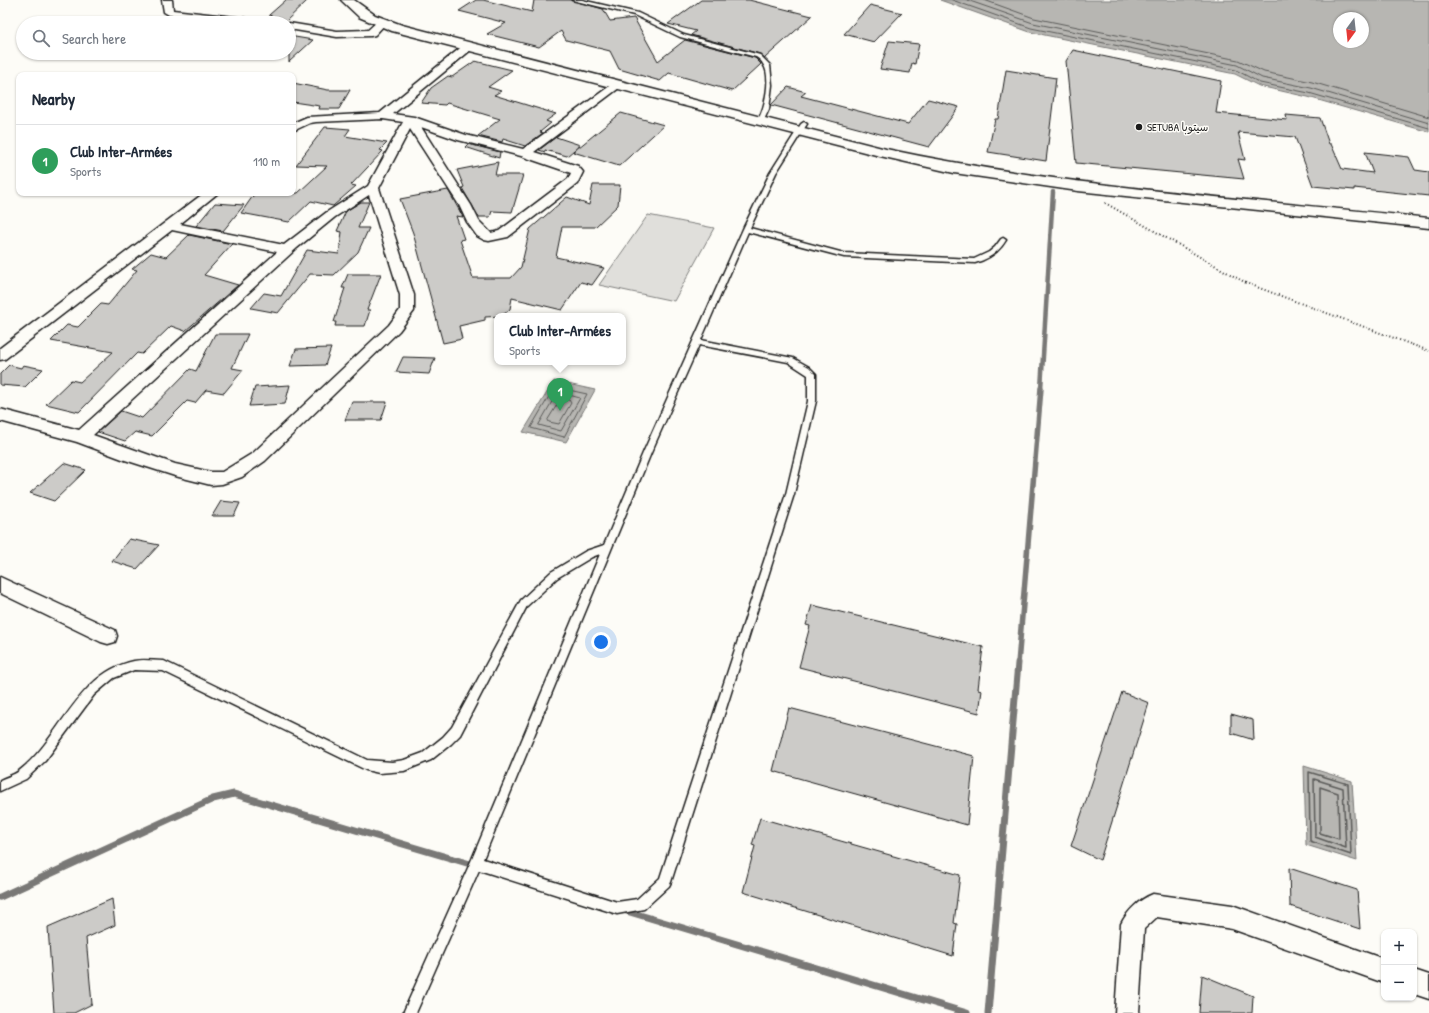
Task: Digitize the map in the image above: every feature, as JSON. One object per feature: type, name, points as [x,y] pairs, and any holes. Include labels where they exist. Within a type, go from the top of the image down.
[{"type":"main road","points":[[347,0],[358,10],[382,22],[468,47],[611,80],[801,127],[955,161],[1013,170],[1429,214]]},
{"type":"main road","points":[[360,0],[376,12],[404,23],[611,80]]},
{"type":"main road","points":[[801,127],[954,168],[1078,186],[1429,223]]},
{"type":"street","points":[[167,0],[169,12],[203,16]]},
{"type":"street","points":[[296,27],[336,34],[371,33],[382,22]]},
{"type":"street","points":[[383,116],[468,47]]},
{"type":"street","points":[[525,153],[611,80]]},
{"type":"street","points":[[296,126],[307,120],[316,118],[383,116],[410,119],[462,138],[525,153],[574,169],[577,172],[577,176],[573,181],[503,234],[489,237],[482,233],[474,222],[465,205],[410,119]]},
{"type":"street","points":[[82,437],[102,417],[323,219],[351,200],[373,188],[410,119]]},
{"type":"street","points":[[0,416],[82,437],[110,450],[199,478],[221,479],[237,471],[259,457],[394,328],[407,310],[407,295],[373,188]]},
{"type":"street","points":[[0,355],[171,226],[208,196]]},
{"type":"street","points":[[171,226],[287,250]]},
{"type":"street","points":[[0,585],[108,636]]},
{"type":"street","points":[[1127,1013],[1133,924],[1153,905],[1232,917],[1381,970]]},
{"type":"street","points":[[1417,983],[1429,987]]},
{"type":"lane","points":[[575,0],[636,14],[682,36],[758,56],[764,61],[767,67],[769,87],[763,118]]},
{"type":"lane","points":[[409,1013],[476,863],[608,547],[696,342],[746,229],[773,173],[801,127]]},
{"type":"lane","points":[[746,229],[837,254],[856,257],[975,261],[990,255],[998,248],[1003,240]]},
{"type":"lane","points":[[476,863],[617,908],[640,905],[665,882],[790,494],[812,400],[812,374],[794,362],[696,342]]},
{"type":"lane","points":[[0,786],[20,778],[33,767],[69,717],[97,685],[119,671],[142,664],[164,666],[366,765],[391,769],[418,762],[440,748],[456,731],[524,603],[554,575],[589,554],[608,547]]},
{"type":"path","points":[[1078,186],[1108,206],[1246,283],[1429,351]]},
{"type":"shaded area","points":[[648,215],[714,228],[674,301],[599,285]]},
{"type":"water","points":[[940,0],[1429,0],[1429,132],[1308,97],[1259,86],[1235,74],[1030,32]]},
{"type":"water","points":[[554,381],[595,390],[566,442],[523,432]]},
{"type":"water","points":[[1304,766],[1352,781],[1357,861],[1306,845]]},
{"type":"building","points":[[286,0],[308,0],[291,16],[269,15]]},
{"type":"building","points":[[476,0],[483,0],[532,12],[534,0],[571,0],[603,9],[610,21],[634,18],[658,61],[685,40],[755,58],[761,64],[732,91],[669,73],[660,81],[619,69],[610,51],[566,40],[561,31],[539,47],[487,34],[506,23],[459,11]]},
{"type":"building","points":[[701,0],[749,0],[812,16],[765,58],[760,54],[691,35],[696,31],[668,24]]},
{"type":"building","points":[[870,5],[902,13],[874,42],[844,34]]},
{"type":"building","points":[[296,37],[313,40],[296,56]]},
{"type":"building","points":[[889,41],[919,44],[915,64],[912,63],[910,73],[880,69]]},
{"type":"building","points":[[1073,50],[1221,81],[1216,113],[1287,120],[1286,115],[1320,118],[1329,144],[1331,144],[1342,169],[1373,173],[1365,152],[1409,157],[1415,170],[1429,172],[1429,196],[1354,188],[1354,190],[1313,186],[1295,137],[1238,132],[1245,160],[1238,159],[1244,179],[1076,163],[1066,61]]},
{"type":"building","points":[[475,61],[512,70],[488,87],[501,91],[494,95],[556,114],[546,121],[551,123],[540,132],[543,133],[525,146],[503,139],[502,142],[478,136],[500,119],[447,103],[445,105],[421,103],[431,88],[448,76],[452,77]]},
{"type":"building","points":[[1006,70],[1056,78],[1046,161],[988,152],[995,119],[998,119]]},
{"type":"building","points":[[296,84],[328,90],[350,90],[339,109],[319,109],[320,106],[296,102]]},
{"type":"building","points":[[788,87],[806,92],[801,96],[908,124],[928,99],[959,107],[929,147],[771,105]]},
{"type":"building","points":[[621,113],[664,125],[619,166],[573,152]]},
{"type":"building","points":[[325,127],[350,129],[345,136],[387,143],[380,150],[383,151],[351,185],[356,186],[333,206],[311,201],[289,222],[241,213],[253,196],[296,196],[296,193],[298,193],[327,166],[296,165]]},
{"type":"building","points":[[556,137],[580,145],[567,156],[545,150],[545,152],[539,150]]},
{"type":"building","points":[[468,144],[500,152],[499,158],[465,147]]},
{"type":"building","points":[[498,162],[495,175],[523,175],[512,212],[492,211],[490,217],[479,217],[462,188],[464,187],[457,170]]},
{"type":"building","points":[[593,185],[620,185],[618,205],[595,227],[562,227],[556,257],[604,268],[592,285],[581,282],[562,310],[512,298],[510,309],[505,313],[494,313],[494,316],[485,317],[485,320],[459,326],[462,339],[443,343],[413,233],[400,199],[448,190],[463,217],[456,216],[464,239],[460,240],[473,278],[511,278],[521,267],[530,229],[567,197],[589,205]]},
{"type":"building","points":[[361,202],[369,202],[358,228],[369,228],[358,252],[334,275],[310,274],[278,313],[251,308],[264,293],[281,296],[307,250],[339,254],[342,232],[337,231],[346,211]]},
{"type":"building","points":[[215,203],[244,205],[223,231],[196,226]]},
{"type":"building","points":[[189,235],[232,244],[204,275],[238,285],[185,331],[171,326],[142,354],[137,353],[79,412],[46,404],[71,380],[80,382],[113,352],[51,341],[67,325],[78,327],[101,304],[108,305],[137,270],[132,269],[151,253],[166,257]]},
{"type":"building","points":[[348,274],[381,274],[367,310],[370,310],[365,326],[335,326],[336,322],[334,322],[345,288],[342,288]]},
{"type":"building","points":[[215,334],[248,334],[232,368],[243,370],[224,393],[206,390],[195,403],[187,401],[152,436],[135,432],[125,441],[98,432],[121,411],[142,418],[190,369],[196,371]]},
{"type":"building","points":[[331,348],[325,365],[290,366],[296,349]]},
{"type":"building","points":[[403,357],[435,358],[429,374],[396,372]]},
{"type":"building","points":[[9,365],[21,368],[23,365],[43,369],[25,387],[0,385],[0,374]]},
{"type":"building","points":[[290,385],[285,404],[249,406],[255,387]]},
{"type":"building","points":[[352,402],[387,402],[381,420],[345,420]]},
{"type":"building","points":[[64,463],[86,470],[54,501],[30,493]]},
{"type":"building","points":[[221,501],[240,503],[234,516],[212,516]]},
{"type":"building","points":[[129,539],[159,545],[137,569],[112,561]]},
{"type":"building","points":[[812,605],[983,647],[978,689],[982,690],[979,713],[799,667],[810,626],[806,625]]},
{"type":"building","points":[[1122,692],[1149,703],[1100,860],[1071,846]]},
{"type":"building","points":[[789,708],[974,756],[967,825],[773,771]]},
{"type":"building","points":[[1231,714],[1253,720],[1254,740],[1231,733]]},
{"type":"building","points":[[760,818],[960,875],[954,923],[957,924],[953,956],[743,892],[755,846],[752,845]]},
{"type":"building","points":[[1289,868],[1357,890],[1360,929],[1290,906]]},
{"type":"building","points":[[112,899],[115,925],[86,938],[92,1004],[74,1013],[54,1013],[48,927]]},
{"type":"building","points":[[1202,975],[1253,996],[1252,1013],[1199,1013]]},
{"type":"waterway","points":[[1041,389],[1053,192]]},
{"type":"waterway","points":[[1018,664],[1041,388]]},
{"type":"waterway","points":[[988,1013],[1018,663]]},
{"type":"waterway","points":[[0,897],[213,799],[234,794],[477,866]]},
{"type":"waterway","points":[[623,910],[967,1013]]},
{"type":"place","name":"SETUBA سيتوبا","points":[[1139,127]]},
{"type":"place","name":"Club Inter-Armées","points":[[560,411]]}]
